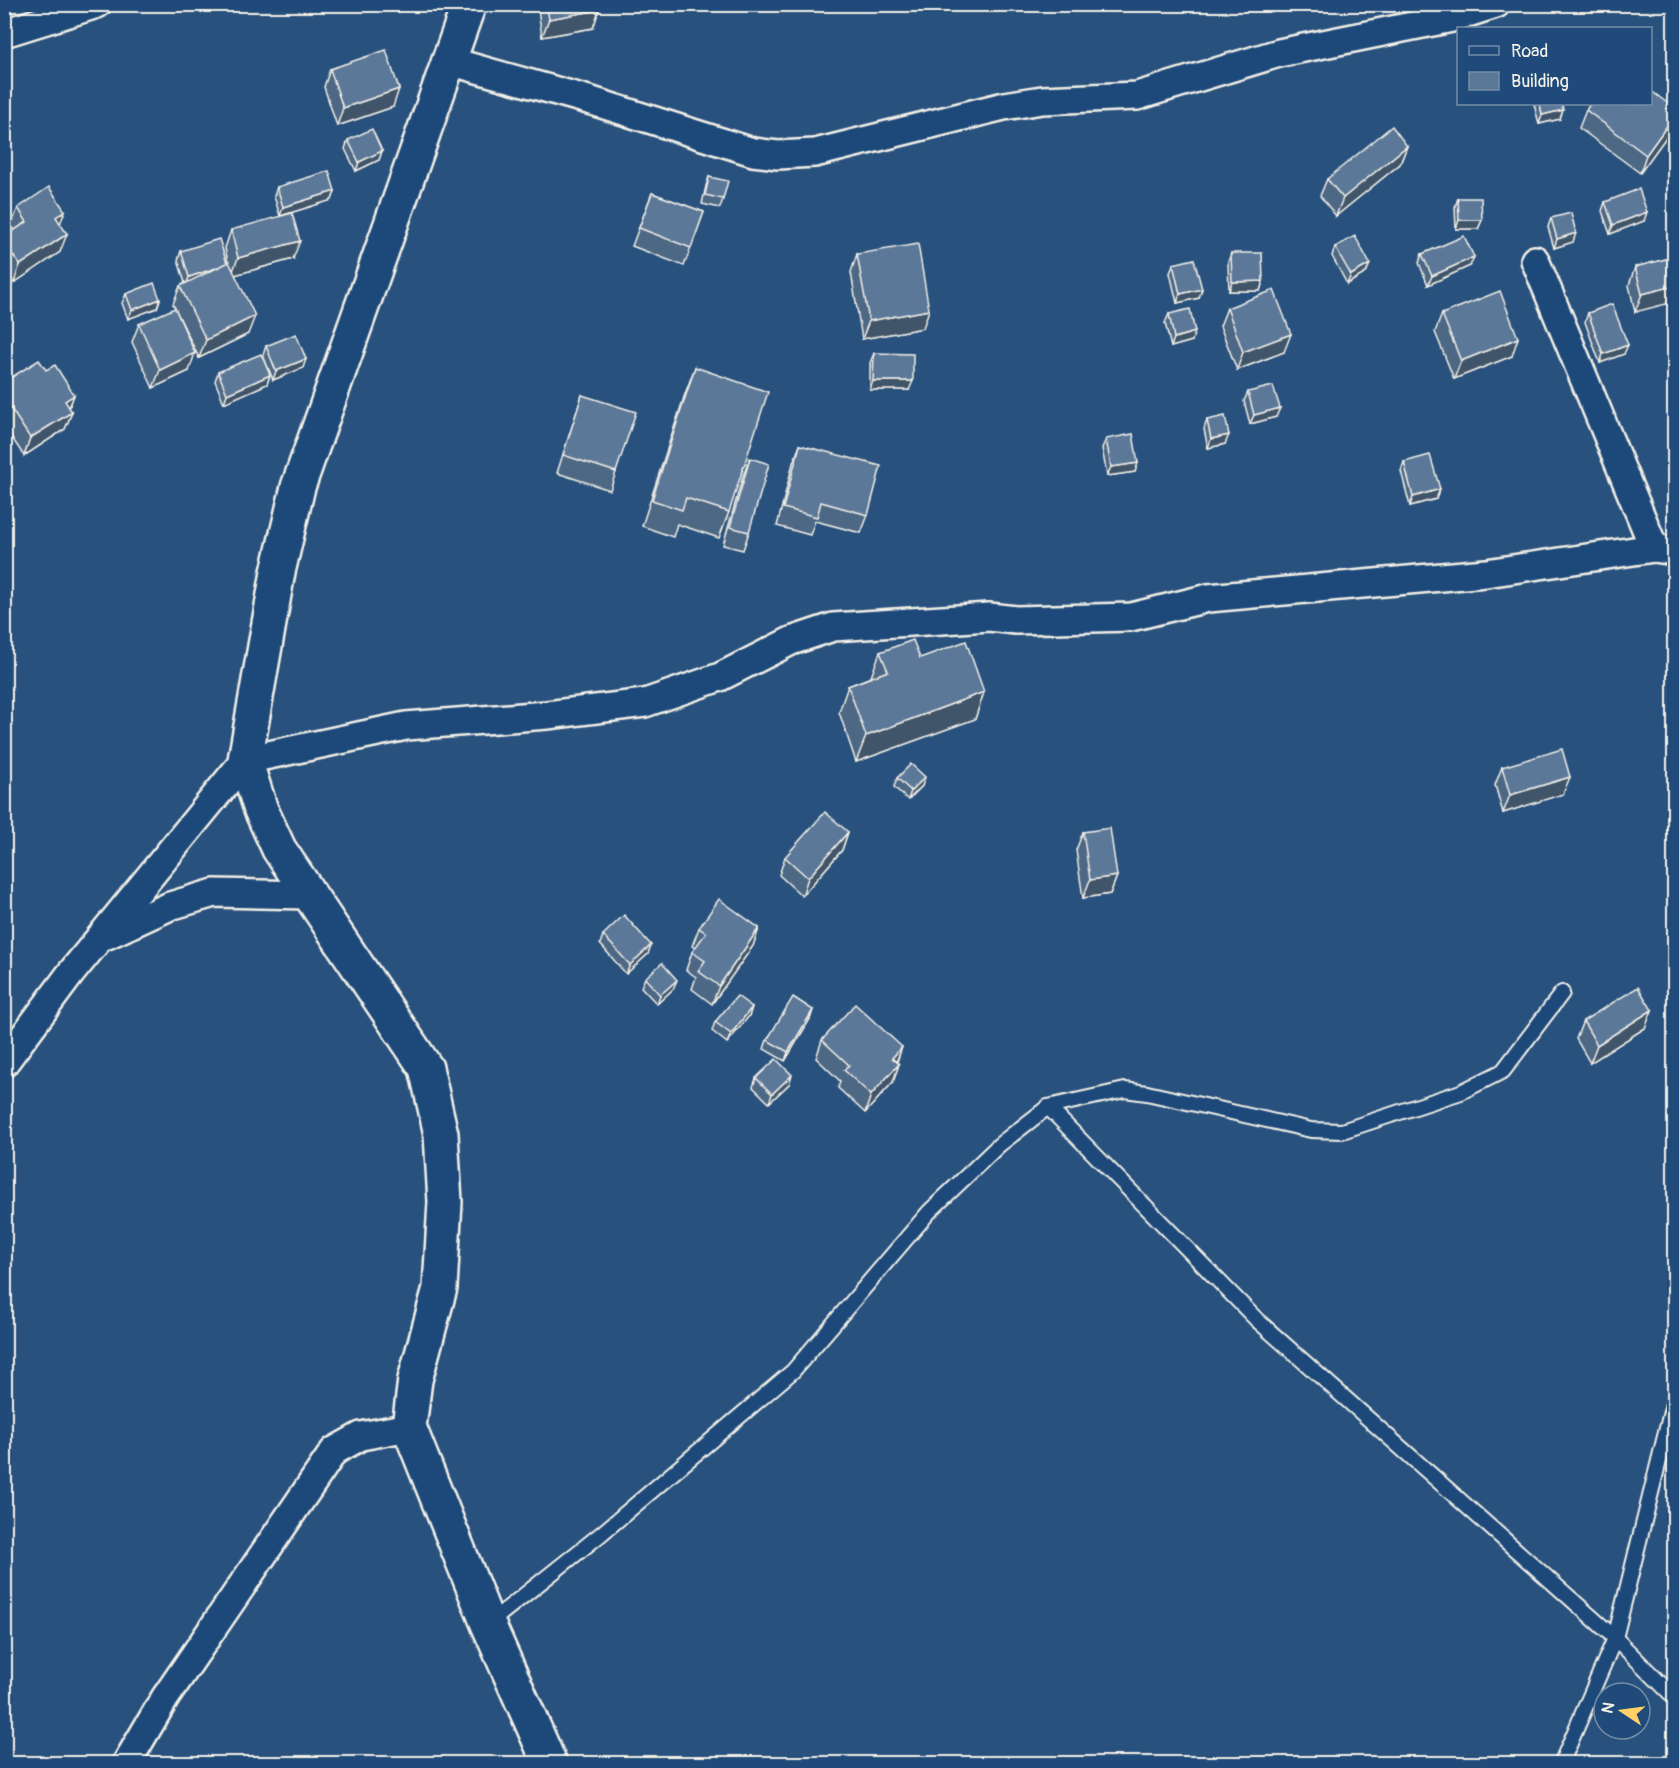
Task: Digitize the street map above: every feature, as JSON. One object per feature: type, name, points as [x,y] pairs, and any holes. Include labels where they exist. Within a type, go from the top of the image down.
[{"type":"street","points":[[4,33],[97,4]]},
{"type":"street","points":[[469,4],[298,487],[278,572],[245,760],[261,810],[279,849],[426,1068],[441,1134],[445,1202],[440,1288],[415,1380],[408,1427],[489,1624],[550,1764]]},
{"type":"street","points":[[449,61],[592,101],[753,152],[778,155],[815,153],[1004,106],[1042,100],[1137,96],[1279,53],[1408,27],[1496,4]]},
{"type":"street","points":[[4,1063],[101,938],[245,760],[406,726],[547,715],[645,703],[720,677],[790,640],[832,627],[989,617],[1016,620],[1131,617],[1208,598],[1486,573],[1664,549],[1535,260]]},
{"type":"street","points":[[101,938],[170,906],[214,893],[310,895]]},
{"type":"street","points":[[126,1764],[165,1698],[334,1451],[361,1436],[408,1427]]},
{"type":"lane","points":[[489,1624],[610,1527],[794,1371],[930,1212],[999,1145],[1048,1107],[1125,1090],[1311,1130],[1342,1131],[1461,1092],[1503,1071],[1562,993]]},
{"type":"lane","points":[[1048,1107],[1257,1320],[1615,1638],[1674,1697]]},
{"type":"lane","points":[[1562,1764],[1615,1638],[1674,1400]]},
{"type":"building","points":[[546,4],[598,4],[599,10],[549,19]]},
{"type":"building","points":[[386,50],[399,89],[343,108],[330,69]]},
{"type":"building","points":[[1652,92],[1674,108],[1674,116],[1646,155],[1586,110],[1589,105],[1652,105]]},
{"type":"building","points":[[1540,105],[1562,105],[1563,110],[1542,115]]},
{"type":"building","points":[[1392,126],[1407,146],[1343,198],[1327,179]]},
{"type":"building","points":[[372,129],[382,151],[359,162],[348,140]]},
{"type":"building","points":[[329,171],[335,191],[283,207],[277,187]]},
{"type":"building","points":[[709,177],[728,181],[723,199],[705,195]]},
{"type":"building","points":[[49,187],[65,211],[56,217],[67,234],[20,265],[4,243],[4,237],[27,222],[18,208]]},
{"type":"building","points":[[1639,189],[1647,212],[1613,225],[1605,202]]},
{"type":"building","points":[[652,193],[704,212],[691,248],[639,228]]},
{"type":"building","points":[[1458,198],[1481,198],[1482,220],[1459,220]]},
{"type":"building","points":[[292,213],[300,241],[238,258],[231,230]]},
{"type":"building","points":[[1571,213],[1576,233],[1557,239],[1551,218]]},
{"type":"building","points":[[1355,236],[1370,264],[1351,275],[1335,247]]},
{"type":"building","points":[[1464,236],[1474,257],[1432,276],[1422,254]]},
{"type":"building","points":[[219,239],[227,263],[189,277],[181,251]]},
{"type":"building","points":[[918,244],[929,310],[869,321],[857,254]]},
{"type":"building","points":[[1231,253],[1262,253],[1263,281],[1232,282]]},
{"type":"building","points":[[1674,257],[1674,286],[1642,294],[1635,267]]},
{"type":"building","points":[[1194,259],[1202,289],[1180,294],[1173,264]]},
{"type":"building","points":[[229,262],[255,316],[206,340],[180,286]]},
{"type":"building","points":[[154,283],[160,299],[132,310],[126,294]]},
{"type":"building","points":[[1274,290],[1291,334],[1243,352],[1227,308]]},
{"type":"building","points":[[1500,291],[1518,338],[1461,361],[1442,314]]},
{"type":"building","points":[[1612,304],[1628,345],[1603,354],[1588,313]]},
{"type":"building","points":[[175,308],[195,353],[160,370],[139,324]]},
{"type":"building","points":[[1190,309],[1195,332],[1174,338],[1169,314]]},
{"type":"building","points":[[296,334],[306,359],[276,371],[266,346]]},
{"type":"building","points":[[874,353],[913,354],[913,381],[873,381]]},
{"type":"building","points":[[261,354],[270,375],[227,394],[218,372]]},
{"type":"building","points":[[39,360],[46,370],[55,365],[74,395],[65,401],[72,412],[30,438],[4,398],[4,382]]},
{"type":"building","points":[[695,367],[768,392],[729,512],[686,498],[682,510],[652,500]]},
{"type":"building","points":[[1273,386],[1280,408],[1254,415],[1248,392]]},
{"type":"building","points":[[582,395],[636,412],[616,472],[563,455]]},
{"type":"building","points":[[1225,416],[1229,435],[1211,439],[1207,420]]},
{"type":"building","points":[[1133,434],[1138,463],[1111,467],[1106,439]]},
{"type":"building","points":[[800,445],[881,466],[868,515],[821,502],[817,517],[783,508]]},
{"type":"building","points":[[1430,455],[1440,489],[1413,497],[1404,462]]},
{"type":"building","points":[[750,458],[769,464],[749,532],[730,527]]},
{"type":"building","points":[[913,640],[920,658],[966,641],[984,692],[866,736],[848,686],[888,671],[880,652]]},
{"type":"building","points":[[1562,749],[1570,777],[1510,795],[1502,767]]},
{"type":"building","points":[[911,764],[925,777],[911,791],[897,778]]},
{"type":"building","points":[[825,812],[848,832],[808,878],[785,857]]},
{"type":"building","points":[[1110,828],[1117,876],[1090,880],[1083,832]]},
{"type":"building","points":[[719,899],[759,928],[719,986],[698,971],[705,961],[692,952],[706,933],[699,928]]},
{"type":"building","points":[[624,915],[651,945],[630,965],[603,935]]},
{"type":"building","points":[[662,963],[677,980],[660,995],[645,978]]},
{"type":"building","points":[[1638,987],[1652,1010],[1597,1045],[1583,1021]]},
{"type":"building","points":[[737,996],[752,1007],[731,1034],[715,1022]]},
{"type":"building","points":[[793,997],[813,1010],[788,1052],[767,1040]]},
{"type":"building","points":[[855,1004],[902,1047],[892,1058],[899,1064],[871,1095],[844,1070],[849,1065],[822,1040]]},
{"type":"building","points":[[776,1059],[792,1075],[772,1094],[756,1078]]}]
